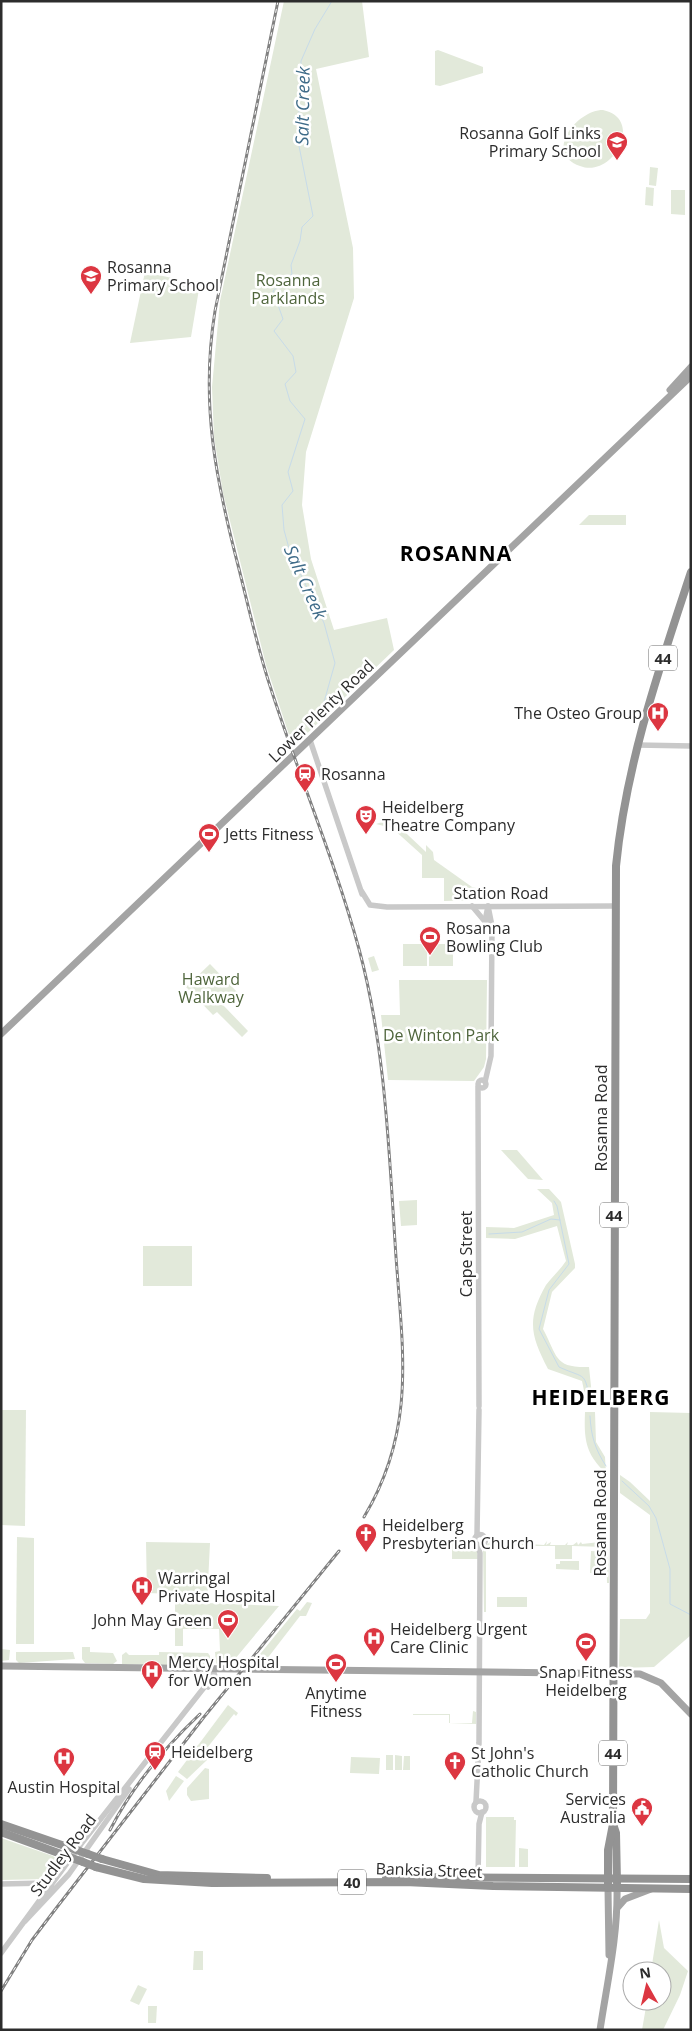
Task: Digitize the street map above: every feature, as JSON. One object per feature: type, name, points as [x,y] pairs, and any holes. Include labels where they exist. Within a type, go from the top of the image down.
[{"type":"highway","name":"Rosanna Road","points":[[613,1674],[615,906],[621,824],[637,745],[691,572]]},
{"type":"highway","name":"44","points":[[608,1888],[609,1841],[613,1824],[613,1674]]},
{"type":"highway","name":"40","points":[[1,1824],[82,1852]]},
{"type":"highway","name":"44","points":[[613,1824],[616,1833],[617,1888]]},
{"type":"highway","name":"40","points":[[1,1832],[77,1860]]},
{"type":"highway","name":"Banksia Street","points":[[82,1852],[151,1874],[165,1876],[479,1882],[608,1888],[691,1889]]},
{"type":"highway","name":"Banksia Street","points":[[77,1860],[127,1876],[158,1880],[255,1883],[691,1879]]},
{"type":"main road","name":"Lower Plenty Road","points":[[658,406],[691,367]]},
{"type":"main road","name":"Lower Plenty Road","points":[[1,1034],[691,376]]},
{"type":"main road","points":[[1,1666],[640,1674],[654,1679],[664,1686],[691,1714]]},
{"type":"main road","name":"44","points":[[608,1888],[610,1963]]},
{"type":"main road","name":"44","points":[[600,2030],[618,1908],[617,1888]]},
{"type":"main road","points":[[618,1908],[625,1899],[654,1888]]},
{"type":"street","name":"Station Road","points":[[310,740],[367,904],[387,907],[615,906]]},
{"type":"street","points":[[637,745],[691,746]]},
{"type":"street","points":[[472,906],[490,929]]},
{"type":"street","name":"Cape Street","points":[[480,1535],[479,1102],[481,1085],[491,1056],[491,913],[488,906]]},
{"type":"street","points":[[479,1882],[479,1812],[474,1807],[479,1802],[480,1743],[480,1553],[475,1540],[480,1535],[485,1538],[480,1553]]},
{"type":"street","points":[[477,1544],[484,1544]]},
{"type":"street","name":"Studley Road","points":[[94,1833],[101,1828],[213,1680],[215,1676],[213,1670]]},
{"type":"street","name":"Studley Road","points":[[1,1953],[22,1924],[77,1860],[94,1833],[206,1685],[213,1670]]},
{"type":"street","points":[[479,1802],[486,1807],[479,1812]]},
{"type":"street","points":[[59,1853],[60,1872]]},
{"type":"street","name":"Studley Road","points":[[53,1888],[60,1872],[77,1860]]},
{"type":"street","points":[[1,1884],[46,1883],[53,1888]]},
{"type":"green space","name":"Rosanna Parklands","points":[[284,1],[362,1],[369,57],[316,69],[353,248],[354,298],[306,452],[302,505],[311,559],[334,630],[387,618],[394,650],[293,747],[266,665],[223,493],[214,437],[212,387],[220,301]]},
{"type":"green space","points":[[438,50],[483,67],[483,73],[440,86],[435,85],[435,51]]},
{"type":"green space","points":[[603,110],[615,116],[622,124],[623,135],[620,146],[613,156],[603,164],[592,168],[580,166],[569,160],[564,152],[564,143],[568,133],[583,117]]},
{"type":"green space","points":[[650,167],[658,168],[656,186],[649,185]]},
{"type":"green space","points":[[646,187],[654,188],[653,206],[645,205]]},
{"type":"green space","points":[[671,190],[685,190],[685,215],[671,214]]},
{"type":"green space","points":[[145,272],[172,278],[171,284],[199,289],[191,337],[130,343]]},
{"type":"green space","points":[[589,515],[626,515],[626,525],[579,525]]},
{"type":"green space","points":[[391,819],[426,852],[426,845],[433,852],[434,860],[472,887],[484,890],[484,900],[444,901],[444,878],[422,878],[422,855],[392,828],[376,824]]},
{"type":"green space","points":[[403,944],[427,944],[427,966],[403,966]]},
{"type":"green space","points":[[429,944],[453,944],[453,966],[429,966]]},
{"type":"green space","points":[[374,956],[379,970],[372,972],[368,958]]},
{"type":"green space","name":"Haward Walkway","points":[[210,964],[237,992],[223,1005],[248,1031],[242,1037],[217,1012],[213,1015],[186,987]]},
{"type":"green space","name":"De Winton Park","points":[[399,980],[487,980],[486,1059],[484,1067],[474,1081],[388,1080],[381,1015],[400,1015]]},
{"type":"green space","points":[[501,1150],[517,1150],[543,1180],[528,1179]]},
{"type":"green space","points":[[537,1189],[549,1189],[561,1202],[575,1264],[575,1268],[552,1292],[543,1329],[558,1359],[569,1365],[589,1367],[593,1405],[587,1405],[582,1381],[548,1369],[538,1347],[533,1328],[535,1308],[540,1297],[546,1285],[566,1261],[557,1226],[515,1239],[486,1238],[486,1227],[514,1228],[554,1215],[552,1203]]},
{"type":"green space","points":[[417,1200],[417,1225],[401,1226],[399,1201]]},
{"type":"green space","points":[[143,1246],[192,1246],[192,1286],[143,1286]]},
{"type":"green space","points":[[1,1410],[26,1410],[25,1526],[1,1525]]},
{"type":"green space","points":[[585,1412],[595,1412],[596,1442],[605,1457],[606,1473],[594,1459],[587,1445]]},
{"type":"green space","points":[[650,1412],[691,1413],[691,1635],[654,1667],[619,1668],[620,1619],[646,1619],[650,1613],[650,1515],[620,1493],[620,1475],[650,1501]]},
{"type":"green space","points":[[17,1537],[34,1538],[34,1644],[16,1644]]},
{"type":"green space","points":[[512,1541],[526,1541],[524,1544],[529,1541],[529,1544],[544,1545],[547,1541],[546,1545],[551,1542],[550,1545],[565,1545],[568,1542],[567,1545],[573,1545],[577,1542],[578,1545],[581,1542],[582,1544],[600,1542],[608,1545],[609,1583],[607,1583],[606,1547],[572,1546],[572,1559],[555,1559],[555,1546],[486,1546],[486,1612],[484,1612],[483,1548],[490,1542],[512,1543]]},
{"type":"green space","points":[[146,1542],[210,1543],[207,1603],[279,1606],[230,1665],[219,1666],[216,1663],[215,1652],[220,1651],[219,1629],[183,1629],[183,1646],[175,1646],[175,1594],[147,1593]]},
{"type":"green space","points":[[469,1542],[477,1546],[478,1559],[452,1559],[452,1543]]},
{"type":"green space","points":[[591,1551],[605,1552],[604,1573],[590,1573]]},
{"type":"green space","points":[[560,1561],[579,1561],[579,1570],[556,1569],[556,1564],[560,1564]]},
{"type":"green space","points":[[497,1597],[527,1597],[527,1607],[497,1607]]},
{"type":"green space","points":[[307,1602],[312,1603],[306,1616],[300,1616],[263,1664],[256,1659],[297,1609],[300,1611]]},
{"type":"green space","points":[[82,1647],[90,1647],[90,1652],[113,1653],[117,1661],[113,1664],[85,1663],[82,1659]]},
{"type":"green space","points":[[1,1649],[10,1650],[9,1660],[1,1661]]},
{"type":"green space","points":[[16,1652],[73,1652],[75,1659],[19,1663],[16,1660]]},
{"type":"green space","points":[[126,1652],[129,1655],[159,1655],[159,1652],[208,1653],[210,1664],[208,1666],[122,1664],[122,1655]]},
{"type":"green space","points":[[228,1705],[238,1713],[236,1716],[234,1714],[207,1748],[210,1752],[207,1760],[187,1779],[178,1772],[187,1760],[185,1758],[199,1744]]},
{"type":"green space","points":[[473,1711],[476,1712],[476,1724],[449,1723],[449,1715],[413,1715],[450,1714],[450,1723],[472,1723]]},
{"type":"green space","points":[[386,1755],[393,1755],[393,1770],[386,1770]]},
{"type":"green space","points":[[395,1755],[402,1756],[402,1770],[395,1770]]},
{"type":"green space","points":[[404,1756],[410,1756],[410,1770],[403,1770]]},
{"type":"green space","points":[[351,1757],[380,1758],[379,1774],[350,1773]]},
{"type":"green space","points":[[205,1768],[209,1769],[209,1799],[191,1801],[187,1795],[187,1788]]},
{"type":"green space","points":[[176,1776],[184,1781],[169,1801],[166,1791]]},
{"type":"green space","points":[[486,1817],[514,1817],[514,1820],[516,1820],[515,1867],[486,1867]]},
{"type":"green space","points":[[1,1838],[53,1856],[58,1860],[56,1873],[47,1879],[1,1880]]},
{"type":"green space","points":[[519,1848],[528,1849],[528,1867],[519,1867]]},
{"type":"green space","points":[[659,1920],[664,1948],[688,1971],[680,1995],[663,2030],[642,2030],[645,2011],[672,2011],[672,1961],[653,1961]]},
{"type":"green space","points":[[194,1951],[203,1951],[203,1970],[193,1970]]},
{"type":"green space","points":[[138,1985],[147,1989],[139,2005],[130,2001]]},
{"type":"green space","points":[[148,2006],[157,2006],[156,2023],[148,2023]]},
{"type":"waterway","name":"Salt Creek","points":[[324,702],[335,663],[324,623],[290,552],[284,530],[282,505],[293,491],[288,472],[305,419],[290,401],[285,384],[296,372],[293,356],[274,331],[283,319],[273,291],[292,274],[291,265],[300,241],[302,227],[313,216],[298,141],[301,61],[315,29],[332,1]]},
{"type":"waterway","name":"Salt Creek","points":[[554,1201],[557,1206],[569,1264],[549,1290],[539,1329],[559,1367],[583,1378],[587,1385],[591,1403]]},
{"type":"waterway","points":[[489,1234],[522,1232],[551,1219],[560,1220]]},
{"type":"waterway","name":"Salt Creek","points":[[590,1416],[594,1442],[606,1466]]},
{"type":"waterway","name":"Salt Creek","points":[[622,1481],[649,1506],[656,1518],[670,1569],[670,1604],[691,1615]]},
{"type":"railway","points":[[278,1],[215,311],[209,378],[210,410],[217,473],[223,504],[258,644],[266,674],[328,851],[359,949],[368,987],[381,1063],[401,1326],[402,1390],[399,1422],[392,1453],[381,1485],[364,1517]]},
{"type":"railway","points":[[1,1991],[32,1940],[54,1911],[204,1717],[339,1551]]},
{"type":"railway","points":[[110,1830],[139,1783],[174,1740],[200,1714]]},
{"type":"place","name":"Rosanna Golf Links Primary School","points":[[617,161]]},
{"type":"place","name":"Rosanna Primary School","points":[[91,295]]},
{"type":"place","name":"The Osteo Group","points":[[658,732]]},
{"type":"place","name":"Rosanna","points":[[305,793]]},
{"type":"place","name":"Heidelberg Theatre Company","points":[[366,835]]},
{"type":"place","name":"Jetts Fitness","points":[[209,853]]},
{"type":"place","name":"Rosanna Bowling Club","points":[[430,956]]},
{"type":"place","name":"Heidelberg Presbyterian Church","points":[[366,1553]]},
{"type":"place","name":"Warringal Private Hospital","points":[[142,1606]]},
{"type":"place","name":"John May Green","points":[[228,1639]]},
{"type":"place","name":"Heidelberg Urgent Care Clinic","points":[[374,1657]]},
{"type":"place","name":"Snap Fitness Heidelberg","points":[[586,1662]]},
{"type":"place","name":"Anytime Fitness","points":[[336,1683]]},
{"type":"place","name":"Mercy Hospital for Women","points":[[152,1690]]},
{"type":"place","name":"Heidelberg","points":[[155,1771]]},
{"type":"place","name":"Austin Hospital","points":[[64,1777]]},
{"type":"place","name":"St John's Catholic Church","points":[[455,1781]]},
{"type":"place","name":"Services Australia","points":[[642,1827]]},
{"type":"district","name":"ROSANNA","points":[[456,553]]},
{"type":"district","name":"HEIDELBERG","points":[[601,1397]]}]
